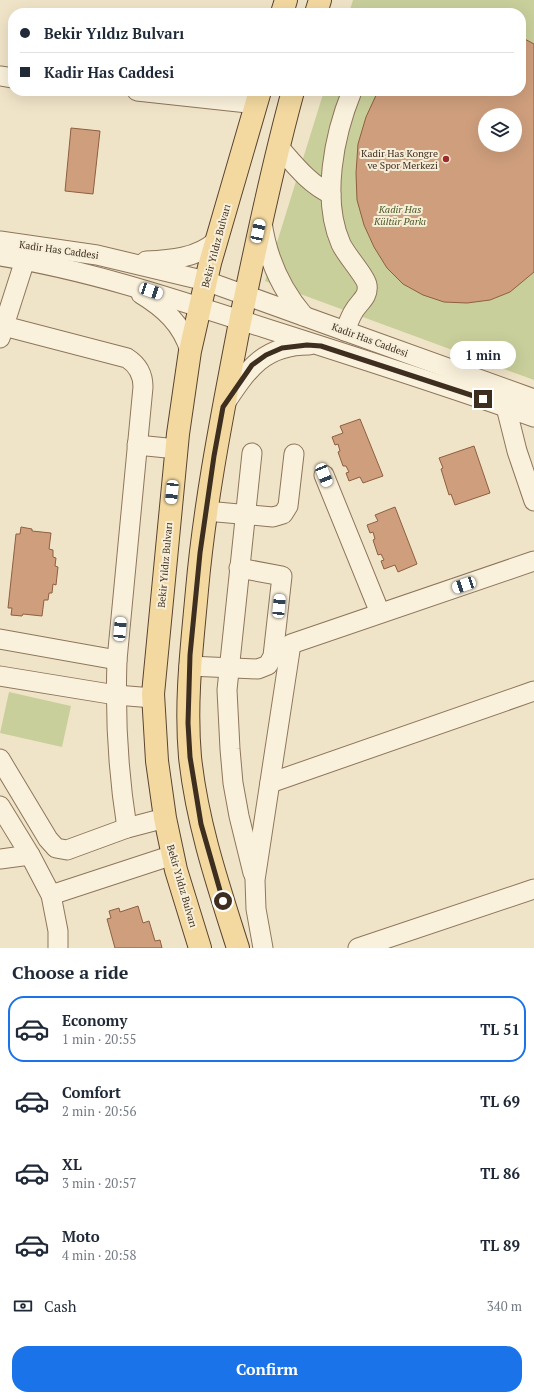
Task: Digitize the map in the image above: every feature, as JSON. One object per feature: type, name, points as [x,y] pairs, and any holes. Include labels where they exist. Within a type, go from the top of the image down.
[{"type":"main road","points":[[238,948],[209,855],[195,791],[188,723],[189,666],[206,511],[223,407],[261,217],[292,96]]},
{"type":"main road","name":"Bekir Yıldız Bulvarı","points":[[200,948],[173,855],[165,818],[157,761],[153,698],[176,449],[190,351],[216,241],[258,97]]},
{"type":"street","points":[[238,96],[258,97]]},
{"type":"street","points":[[345,331],[354,310],[366,296],[367,285],[365,278],[356,268],[342,244],[332,215],[331,194],[338,139],[351,96]]},
{"type":"street","points":[[278,146],[321,190],[331,194]]},
{"type":"street","points":[[261,217],[267,247],[276,275],[292,302],[304,316]]},
{"type":"street","name":"Kadir Has Caddesi","points":[[0,241],[97,255],[206,281],[534,399]]},
{"type":"street","points":[[135,263],[178,258],[200,252],[216,241]]},
{"type":"street","name":"Kadir Has Caddesi","points":[[0,256],[25,260],[124,283],[321,346],[506,407],[534,418]]},
{"type":"street","points":[[25,260],[2,332],[127,358],[138,368],[143,380],[117,660],[116,695],[118,763],[127,828]]},
{"type":"street","points":[[124,283],[168,313],[184,334],[190,351]]},
{"type":"street","points":[[223,407],[249,368],[266,355],[292,346],[321,346]]},
{"type":"street","points":[[506,407],[517,451],[534,501]]},
{"type":"street","points":[[137,446],[176,449]]},
{"type":"street","points":[[252,453],[228,668],[227,715],[233,783],[243,835],[255,880]]},
{"type":"street","points":[[206,511],[273,517],[278,516],[286,510],[294,454]]},
{"type":"street","points":[[324,475],[380,613]]},
{"type":"street","points":[[263,948],[256,909],[255,880],[291,644],[534,561]]},
{"type":"street","points":[[189,666],[253,669],[263,668],[271,661],[275,651],[282,576],[239,568]]},
{"type":"street","points":[[0,639],[117,660]]},
{"type":"street","points":[[0,676],[116,695],[153,698]]},
{"type":"street","points":[[270,783],[534,691]]},
{"type":"street","points":[[0,759],[48,839],[56,848],[67,850],[127,828],[165,818]]},
{"type":"street","points":[[0,806],[30,855],[51,895],[58,931],[58,948]]},
{"type":"street","points":[[0,859],[30,855]]},
{"type":"street","points":[[51,895],[173,855]]},
{"type":"street","points":[[358,948],[534,889]]},
{"type":"green space","name":"Kadir Has Kültür Parkı","points":[[353,0],[534,0],[534,380],[265,281],[322,96],[526,96],[526,8],[351,8]]},
{"type":"green space","points":[[9,692],[71,706],[62,747],[0,733]]},
{"type":"building","name":"Kadir Has Kongre ve Spor Merkezi","points":[[526,40],[534,44],[534,272],[510,292],[490,300],[467,303],[444,302],[423,295],[403,284],[387,268],[374,247],[364,225],[357,200],[356,173],[358,144],[366,117],[376,96],[526,96]]},
{"type":"building","points":[[71,128],[100,131],[93,194],[65,191]]},
{"type":"building","points":[[360,419],[383,476],[363,483],[360,477],[349,481],[346,473],[349,472],[346,466],[343,466],[338,452],[340,451],[338,444],[335,445],[332,437],[343,433],[340,426]]},
{"type":"building","points":[[474,446],[490,493],[455,505],[451,494],[449,495],[441,469],[443,468],[439,458]]},
{"type":"building","points":[[395,507],[417,564],[398,572],[395,565],[384,569],[381,561],[384,560],[381,554],[378,555],[373,540],[375,539],[373,532],[370,533],[367,525],[378,521],[375,515]]},
{"type":"building","points":[[21,527],[32,529],[32,531],[51,533],[49,549],[53,550],[53,557],[56,558],[55,566],[58,567],[56,585],[53,584],[52,593],[49,593],[48,600],[44,600],[42,616],[23,614],[22,616],[11,615],[12,608],[8,608],[16,534],[20,534]]},
{"type":"building","points":[[138,906],[143,923],[149,921],[155,941],[160,940],[162,948],[115,948],[107,919],[111,918],[109,911],[119,908],[120,912]]},
{"type":"place","name":"Kadir Has Kongre ve Spor Merkezi","points":[[446,159]]},
{"type":"route","points":[[223,901],[201,824],[190,757],[188,723],[190,655],[199,566],[214,456],[223,407],[252,365],[266,355],[282,348],[307,345],[321,346],[483,399]]}]
